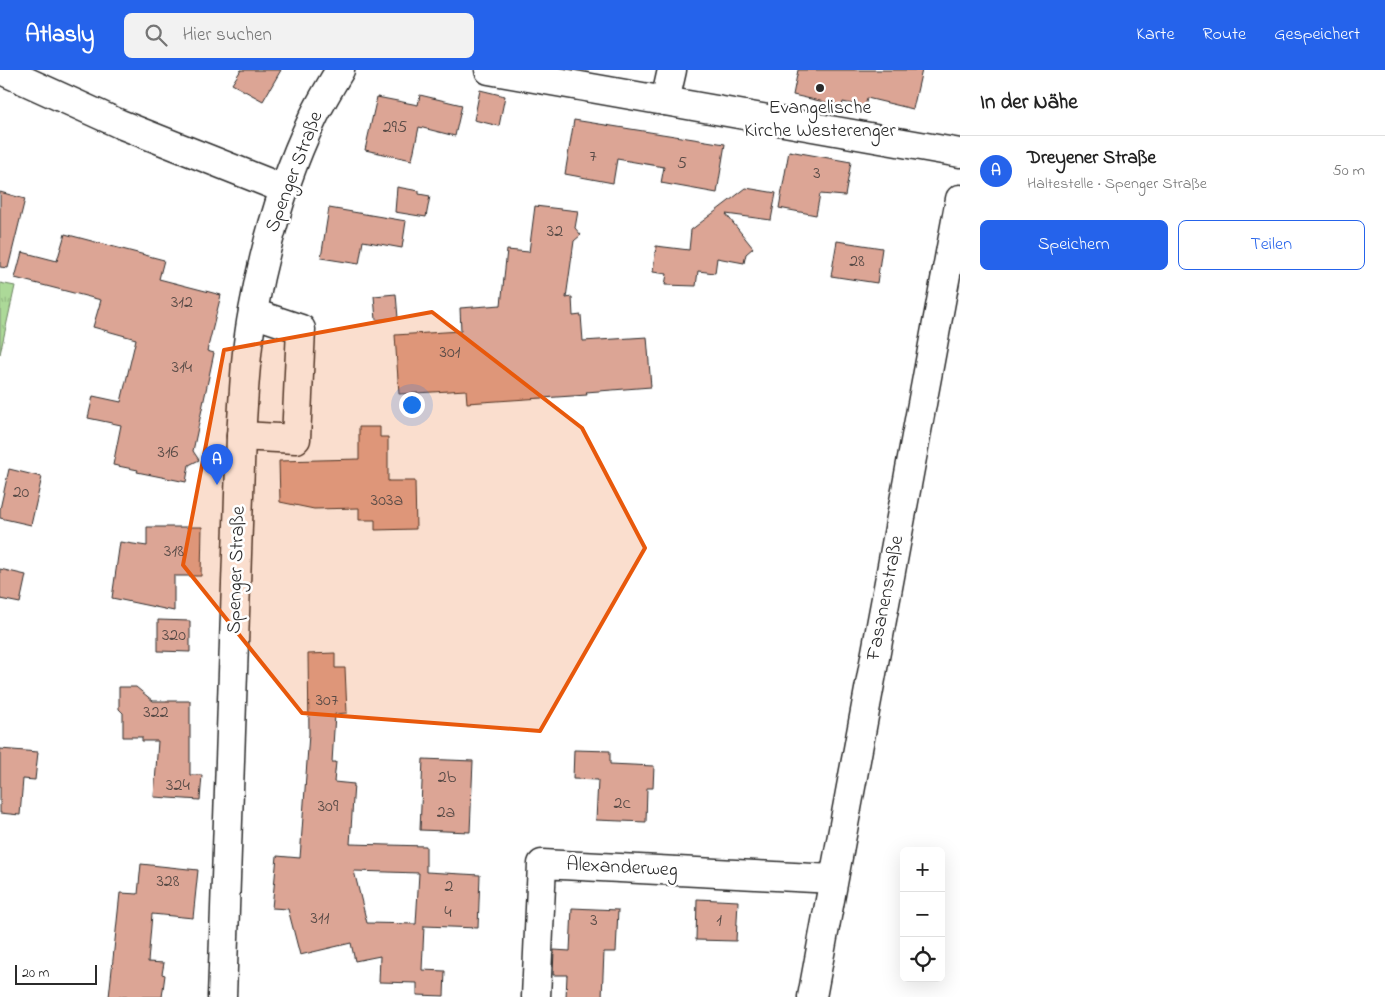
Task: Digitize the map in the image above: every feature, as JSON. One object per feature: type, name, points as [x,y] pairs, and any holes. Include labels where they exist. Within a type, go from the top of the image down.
[{"type":"street","points":[[1,70],[120,124],[284,189]]},
{"type":"street","name":"Spenger Straße","points":[[222,997],[241,436],[247,360],[253,313],[266,250],[284,189],[314,116],[340,70]]},
{"type":"street","points":[[489,70],[960,153]]},
{"type":"street","points":[[665,101],[672,70]]},
{"type":"street","name":"Fasanenstraße","points":[[812,997],[960,199]]},
{"type":"street","points":[[241,436],[296,439],[301,329],[253,313]]},
{"type":"street","name":"Alexanderweg","points":[[536,997],[542,864],[833,879]]},
{"type":"highlighted area","points":[[432,312],[582,428],[645,548],[540,731],[302,713],[183,565],[224,350]]},
{"type":"green space","points":[[0,283],[15,286],[0,354]]},
{"type":"building","points":[[241,70],[281,70],[263,101],[232,84]]},
{"type":"building","points":[[798,70],[922,70],[913,109],[867,98],[865,107],[843,102],[842,106],[793,95]]},
{"type":"building","points":[[480,90],[505,96],[499,126],[474,120]]},
{"type":"building","points":[[420,95],[462,105],[455,136],[419,127],[412,160],[365,150],[377,97],[418,105]]},
{"type":"building","points":[[574,120],[725,144],[717,193],[661,183],[664,167],[617,159],[613,183],[565,174]]},
{"type":"building","points":[[789,151],[851,162],[845,196],[820,194],[816,215],[779,208]]},
{"type":"building","points":[[397,187],[419,191],[419,194],[430,196],[426,217],[395,212]]},
{"type":"building","points":[[746,188],[776,193],[771,220],[726,214],[753,248],[746,254],[744,263],[717,258],[715,273],[698,271],[696,286],[665,285],[667,274],[653,272],[656,246],[689,250],[691,230]]},
{"type":"building","points":[[0,192],[25,199],[8,268],[0,267]]},
{"type":"building","points":[[535,206],[578,211],[575,228],[581,235],[574,241],[566,298],[572,297],[573,316],[581,315],[583,341],[647,337],[651,387],[586,392],[587,395],[467,403],[466,390],[399,394],[395,335],[461,331],[460,308],[501,305],[507,250],[529,252]]},
{"type":"building","points":[[329,208],[406,221],[402,248],[363,241],[359,264],[321,258]]},
{"type":"building","points":[[65,234],[164,260],[159,279],[221,295],[207,351],[214,353],[193,451],[199,460],[189,465],[186,482],[113,465],[121,425],[88,418],[93,396],[121,402],[136,339],[93,327],[101,300],[15,278],[22,252],[57,261]]},
{"type":"building","points":[[837,241],[882,248],[877,283],[831,276]]},
{"type":"building","points":[[396,294],[398,318],[376,320],[374,296]]},
{"type":"building","points":[[359,427],[380,427],[380,437],[388,437],[388,481],[415,481],[416,529],[375,530],[375,520],[359,520],[359,508],[314,509],[280,502],[279,461],[359,459]]},
{"type":"building","points":[[9,469],[42,477],[31,525],[0,518],[0,509]]},
{"type":"building","points":[[147,527],[202,527],[201,576],[174,576],[174,611],[112,598],[120,542],[147,546]]},
{"type":"building","points":[[0,569],[26,575],[20,603],[0,599]]},
{"type":"building","points":[[158,620],[190,621],[190,652],[158,651]]},
{"type":"building","points":[[335,653],[335,668],[345,668],[347,713],[335,714],[332,762],[336,762],[334,782],[354,784],[350,844],[426,846],[426,872],[480,875],[478,928],[424,926],[422,970],[445,971],[444,996],[417,995],[417,983],[379,982],[380,956],[355,961],[351,943],[300,955],[288,909],[272,908],[277,856],[300,858],[309,734],[308,654]],"holes":[[[354,871],[419,873],[416,924],[367,923]]]},
{"type":"building","points":[[119,687],[136,687],[153,701],[190,701],[190,775],[202,775],[200,800],[154,797],[158,741],[142,741],[142,737],[123,737],[123,713],[119,709]]},
{"type":"building","points":[[0,749],[38,752],[35,780],[23,779],[20,815],[0,813]]},
{"type":"building","points":[[574,750],[610,751],[610,764],[654,766],[653,788],[647,788],[646,822],[596,820],[598,780],[573,779]]},
{"type":"building","points":[[423,759],[473,761],[470,832],[420,830]]},
{"type":"building","points":[[141,864],[198,870],[193,918],[152,914],[148,962],[164,963],[162,974],[165,975],[162,997],[109,997],[120,893],[138,894]]},
{"type":"building","points":[[697,899],[738,901],[736,941],[696,940]]},
{"type":"building","points":[[572,908],[618,910],[616,952],[604,952],[602,997],[566,997],[567,975],[553,975],[554,950],[570,951]]},
{"type":"place","name":"Evangelische Kirche Westerenger","points":[[820,88]]},
{"type":"place","name":"Dreyener Straße","points":[[217,485]]}]
